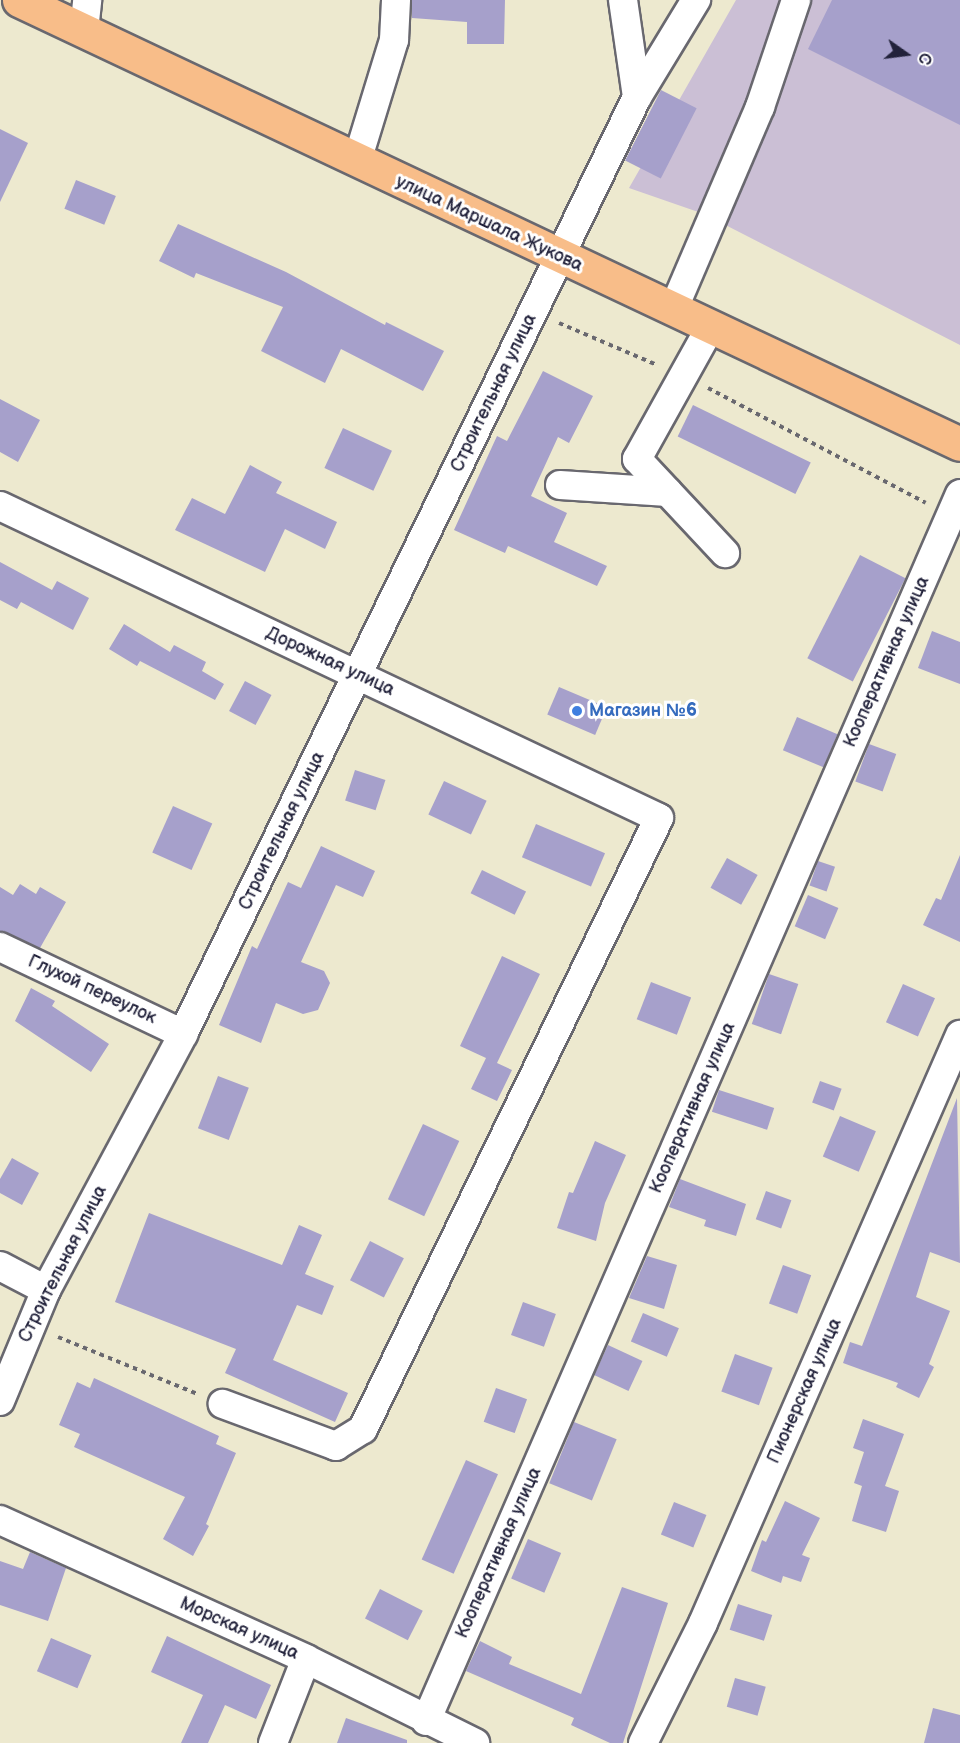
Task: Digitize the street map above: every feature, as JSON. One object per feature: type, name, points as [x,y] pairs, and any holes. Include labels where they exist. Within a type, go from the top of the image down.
[{"type":"main road","name":"улица Маршала Жукова","points":[[19,0],[86,16],[357,161],[960,444]]},
{"type":"street","points":[[357,161],[394,40],[396,0]]},
{"type":"street","points":[[623,0],[637,97]]},
{"type":"street","name":"Строительная улица","points":[[0,1401],[29,1325],[46,1290],[183,1034],[637,97],[696,0]]},
{"type":"street","points":[[673,310],[760,107],[796,0]]},
{"type":"street","points":[[710,327],[637,459],[724,553]]},
{"type":"street","points":[[560,485],[668,492]]},
{"type":"street","name":"Кооперативная улица","points":[[426,1721],[955,505]]},
{"type":"street","name":"Дорожная улица","points":[[0,506],[659,818],[363,1429],[336,1446],[223,1404]]},
{"type":"street","name":"Глухой переулок","points":[[0,947],[183,1034]]},
{"type":"street","name":"Пионерская улица","points":[[643,1743],[703,1623],[960,1035]]},
{"type":"street","points":[[0,1266],[46,1290]]},
{"type":"street","name":"Морская улица","points":[[0,1520],[306,1659],[474,1743]]},
{"type":"street","points":[[273,1743],[306,1659]]},
{"type":"path","points":[[534,311],[729,397],[955,505]]},
{"type":"path","points":[[29,1325],[223,1404]]},
{"type":"shaded area","points":[[736,0],[960,0],[960,345],[704,214],[629,188]]},
{"type":"building","points":[[412,0],[505,0],[504,44],[467,44],[467,22],[412,18]]},
{"type":"building","points":[[832,0],[960,0],[960,125],[808,49]]},
{"type":"building","points":[[661,90],[697,108],[661,179],[625,160]]},
{"type":"building","points":[[0,129],[28,143],[0,202]]},
{"type":"building","points":[[76,180],[116,196],[104,225],[64,209]]},
{"type":"building","points":[[178,224],[286,272],[385,325],[386,322],[444,351],[423,391],[341,349],[325,383],[261,351],[283,307],[196,273],[194,278],[159,261]]},
{"type":"building","points":[[543,371],[593,396],[569,443],[558,437],[531,496],[567,513],[554,542],[607,566],[597,586],[508,546],[505,553],[454,530],[497,436],[507,441]]},
{"type":"building","points":[[0,399],[40,420],[18,462],[0,452]]},
{"type":"building","points":[[693,405],[811,462],[795,494],[678,436]]},
{"type":"building","points":[[343,428],[392,451],[373,491],[324,468]]},
{"type":"building","points":[[250,465],[282,482],[276,493],[337,522],[325,549],[285,529],[265,572],[175,530],[192,498],[225,514]]},
{"type":"building","points":[[860,555],[905,578],[853,682],[807,658]]},
{"type":"building","points":[[0,562],[52,590],[57,581],[89,598],[73,630],[21,602],[17,609],[0,600]]},
{"type":"building","points":[[124,624],[170,652],[174,645],[206,662],[202,671],[224,684],[215,700],[140,661],[137,666],[109,649]]},
{"type":"building","points":[[932,631],[960,642],[960,684],[918,668]]},
{"type":"building","points":[[245,681],[271,695],[256,725],[229,711]]},
{"type":"building","name":"Магазин №6","points":[[559,687],[607,707],[595,735],[547,715]]},
{"type":"building","points":[[797,717],[838,734],[823,767],[783,750]]},
{"type":"building","points":[[869,744],[896,754],[883,792],[855,782]]},
{"type":"building","points":[[355,770],[385,780],[376,810],[345,800]]},
{"type":"building","points":[[444,781],[487,801],[471,834],[428,815]]},
{"type":"building","points":[[173,806],[212,823],[192,870],[152,853]]},
{"type":"building","points":[[536,824],[605,853],[591,886],[522,857]]},
{"type":"building","points":[[321,846],[375,871],[363,897],[336,885],[301,962],[324,971],[330,983],[318,1010],[303,1014],[276,1003],[261,1043],[219,1025],[252,946],[257,949],[288,882],[301,888]]},
{"type":"building","points":[[960,855],[960,942],[923,925],[936,898],[941,900]]},
{"type":"building","points":[[727,858],[758,875],[741,905],[711,888]]},
{"type":"building","points":[[818,861],[835,867],[827,891],[810,886]]},
{"type":"building","points":[[482,870],[526,891],[515,915],[471,893]]},
{"type":"building","points":[[20,884],[36,894],[40,887],[66,902],[40,948],[0,931],[0,887],[13,895]]},
{"type":"building","points":[[808,895],[838,908],[825,939],[795,926]]},
{"type":"building","points":[[502,956],[540,974],[497,1063],[512,1070],[497,1101],[471,1089],[486,1058],[460,1046]]},
{"type":"building","points":[[769,974],[798,984],[781,1034],[752,1024]]},
{"type":"building","points":[[651,982],[691,997],[677,1035],[637,1019]]},
{"type":"building","points":[[903,984],[935,998],[918,1037],[886,1022]]},
{"type":"building","points":[[31,988],[55,1001],[52,1006],[109,1044],[91,1072],[15,1021]]},
{"type":"building","points":[[218,1076],[249,1088],[229,1140],[198,1128]]},
{"type":"building","points":[[820,1081],[842,1089],[834,1110],[812,1103]]},
{"type":"building","points":[[719,1090],[774,1108],[767,1130],[712,1112]]},
{"type":"building","points":[[957,1098],[960,1263],[930,1252],[916,1297],[950,1311],[929,1364],[934,1367],[919,1398],[896,1387],[898,1383],[843,1363],[850,1342],[862,1346]]},
{"type":"building","points":[[840,1116],[876,1131],[859,1172],[823,1157]]},
{"type":"building","points":[[423,1124],[459,1141],[424,1216],[388,1199]]},
{"type":"building","points":[[595,1141],[626,1155],[605,1203],[596,1241],[557,1228],[569,1192],[573,1193]]},
{"type":"building","points":[[12,1158],[39,1173],[22,1205],[0,1193],[0,1179]]},
{"type":"building","points":[[680,1179],[746,1204],[736,1236],[704,1226],[706,1220],[669,1207]]},
{"type":"building","points":[[766,1191],[791,1200],[781,1228],[756,1219]]},
{"type":"building","points":[[149,1213],[282,1265],[299,1225],[322,1235],[305,1274],[334,1286],[322,1315],[297,1305],[273,1360],[348,1393],[335,1422],[225,1373],[236,1349],[115,1302]]},
{"type":"building","points":[[370,1241],[404,1258],[384,1297],[350,1280]]},
{"type":"building","points":[[647,1256],[677,1265],[664,1309],[629,1298]]},
{"type":"building","points":[[783,1265],[811,1275],[797,1314],[769,1304]]},
{"type":"building","points":[[523,1302],[556,1314],[544,1347],[511,1335]]},
{"type":"building","points":[[643,1313],[679,1328],[667,1357],[631,1342]]},
{"type":"building","points":[[608,1345],[642,1361],[628,1391],[594,1375]]},
{"type":"building","points":[[735,1354],[773,1368],[759,1405],[721,1392]]},
{"type":"building","points":[[94,1378],[219,1436],[216,1444],[236,1453],[206,1524],[209,1526],[193,1556],[163,1539],[185,1497],[74,1447],[80,1434],[59,1425],[77,1382],[90,1388]]},
{"type":"building","points":[[496,1388],[527,1399],[515,1433],[484,1422]]},
{"type":"building","points":[[863,1419],[904,1434],[885,1486],[899,1491],[886,1532],[852,1521],[862,1486],[854,1483],[864,1452],[853,1448]]},
{"type":"building","points":[[574,1422],[617,1439],[592,1500],[549,1483]]},
{"type":"building","points":[[466,1460],[498,1474],[454,1574],[422,1560]]},
{"type":"building","points":[[785,1501],[820,1518],[802,1555],[810,1558],[801,1582],[783,1576],[781,1583],[751,1571],[762,1540],[766,1542]]},
{"type":"building","points":[[674,1502],[706,1515],[693,1548],[661,1534]]},
{"type":"building","points":[[528,1539],[561,1553],[544,1593],[511,1579]]},
{"type":"building","points":[[30,1552],[66,1568],[48,1621],[0,1605],[0,1561],[23,1569]]},
{"type":"building","points":[[622,1587],[668,1603],[623,1743],[610,1743],[571,1725],[574,1718],[466,1671],[480,1641],[512,1657],[509,1664],[581,1694]]},
{"type":"building","points":[[380,1589],[423,1611],[408,1640],[365,1618]]},
{"type":"building","points":[[738,1604],[772,1615],[764,1641],[730,1630]]},
{"type":"building","points":[[167,1636],[271,1685],[256,1719],[225,1705],[208,1743],[181,1743],[203,1695],[151,1672]]},
{"type":"building","points":[[51,1638],[92,1655],[77,1688],[37,1671]]},
{"type":"building","points":[[735,1678],[766,1687],[757,1716],[727,1707]]},
{"type":"building","points":[[933,1708],[960,1715],[960,1743],[924,1743]]},
{"type":"building","points":[[346,1718],[407,1740],[407,1743],[337,1743]]},
{"type":"place","name":"Магазин №6","points":[[577,711]]}]
